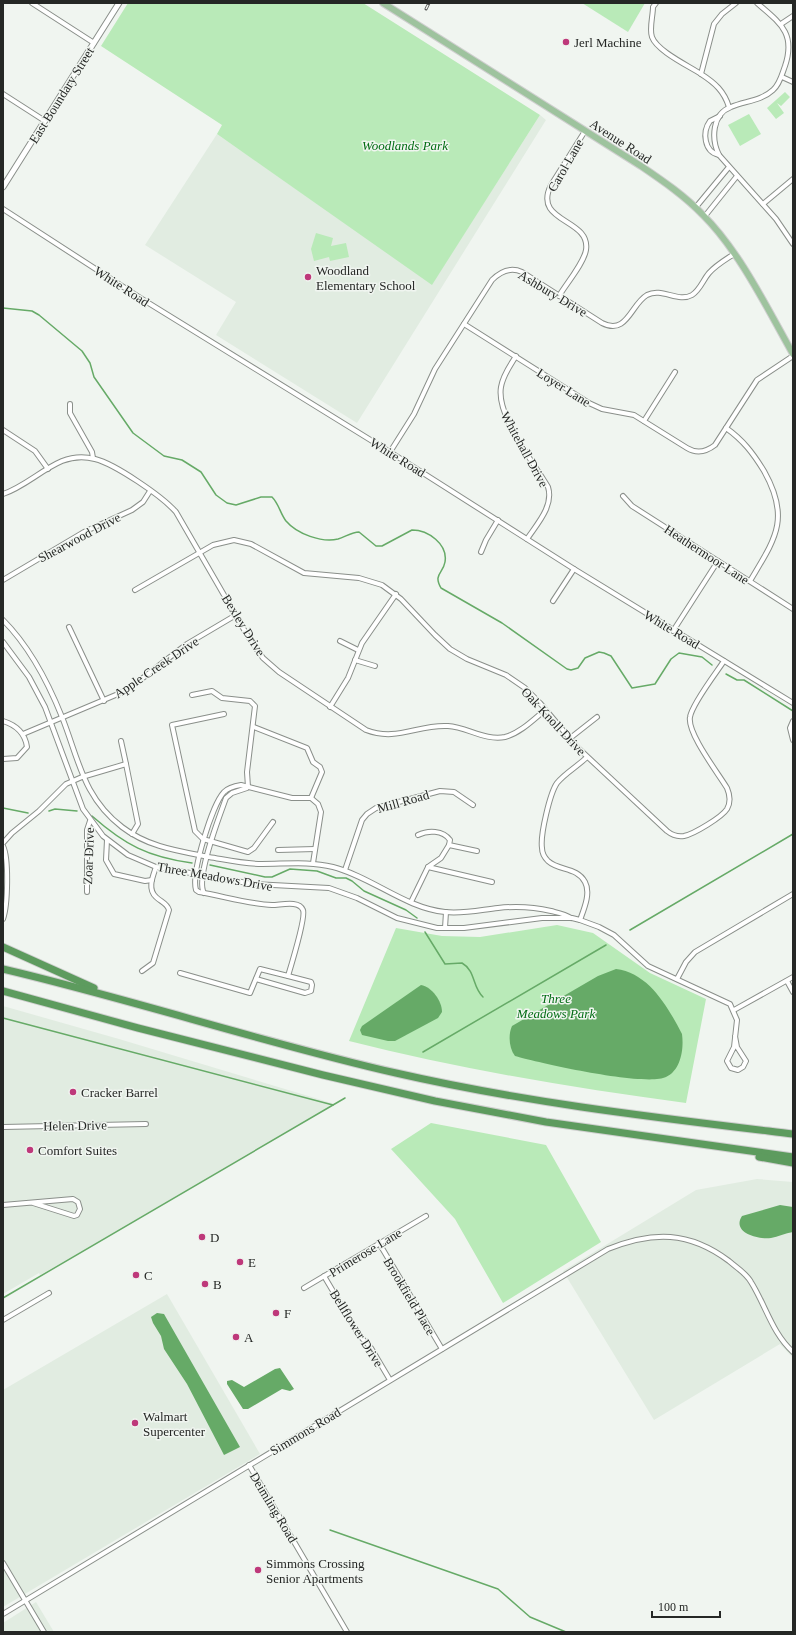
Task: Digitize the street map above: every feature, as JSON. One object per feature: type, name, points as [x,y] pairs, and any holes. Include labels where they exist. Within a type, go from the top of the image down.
[{"type":"highway","points":[[3,947],[114,997]]},
{"type":"highway","points":[[3,969],[114,997],[328,1056],[446,1084],[596,1110],[793,1134]]},
{"type":"highway","points":[[3,991],[138,1028],[345,1080],[436,1101],[553,1123],[793,1157]]},
{"type":"highway","points":[[728,1148],[752,1156],[793,1163]]},
{"type":"main road","name":"Avenue Road","points":[[383,3],[663,181],[696,207],[705,216],[734,254],[793,355]]},
{"type":"street","points":[[32,3],[94,43]]},
{"type":"street","name":"East Boundary Street","points":[[3,187],[119,3]]},
{"type":"street","points":[[656,3],[653,7],[652,36],[654,41],[660,48],[717,85],[726,96],[730,107]]},
{"type":"street","points":[[701,74],[714,24],[722,14],[736,3]]},
{"type":"street","points":[[718,154],[713,153],[708,148],[706,134],[710,121],[720,116],[730,107],[764,96],[773,91],[782,77],[789,48],[787,36],[781,24],[757,3]]},
{"type":"street","points":[[781,24],[793,16]]},
{"type":"street","points":[[782,77],[793,82]]},
{"type":"street","points":[[3,94],[45,121]]},
{"type":"street","points":[[720,116],[714,131],[715,145],[718,154],[783,227],[793,244]]},
{"type":"street","name":"Carol Lane","points":[[559,296],[584,256],[586,242],[579,231],[551,210],[547,195],[551,185],[585,131]]},
{"type":"street","points":[[696,207],[729,167]]},
{"type":"street","points":[[705,216],[737,176]]},
{"type":"street","points":[[763,204],[793,179]]},
{"type":"street","name":"White Road","points":[[3,209],[194,331],[390,452],[673,631],[793,703]]},
{"type":"street","name":"Ashbury Drive","points":[[390,452],[414,414],[435,369],[492,280],[505,271],[519,271],[602,323],[615,326],[624,322],[641,300],[650,294],[658,293],[683,298],[690,296],[699,288],[713,268],[734,254]]},
{"type":"street","name":"Loyer Lane","points":[[464,324],[589,404],[602,409],[634,415],[696,452],[712,447],[757,380],[793,355]]},
{"type":"street","name":"Whitehall Drive","points":[[516,356],[502,384],[500,394],[502,408],[508,422],[548,487],[550,495],[548,506],[527,539]]},
{"type":"street","points":[[644,421],[675,372]]},
{"type":"street","points":[[70,404],[70,413],[94,458]]},
{"type":"street","points":[[726,428],[746,444],[756,458],[772,486],[778,505],[778,520],[775,534],[750,581]]},
{"type":"street","points":[[3,430],[35,451],[48,469]]},
{"type":"street","name":"Bexley Drive","points":[[3,494],[70,458],[94,458],[105,462],[150,491],[176,512],[250,640],[263,658],[279,672],[360,727],[380,735],[395,735],[428,728],[448,726],[494,738],[504,737],[515,733],[545,710]]},
{"type":"street","name":"Shearwood Drive","points":[[3,580],[84,532],[132,510],[143,502],[150,491]]},
{"type":"street","name":"Heathermoor Lane","points":[[623,496],[632,506],[793,609]]},
{"type":"street","points":[[481,552],[486,540],[498,520]]},
{"type":"street","name":"Oak Knoll Drive","points":[[135,590],[220,542],[237,540],[251,544],[304,573],[366,580],[382,585],[396,594],[450,649],[467,659],[496,671],[516,682],[532,695],[569,739],[587,757],[672,834],[682,836],[688,835],[719,817],[726,811],[729,805],[728,791],[693,732],[690,718],[693,709],[724,661]]},
{"type":"street","points":[[673,631],[718,561]]},
{"type":"street","points":[[553,601],[574,569]]},
{"type":"street","points":[[330,707],[344,688],[358,650],[396,594]]},
{"type":"street","name":"Apple Creek Drive","points":[[23,734],[104,701],[135,684],[187,644],[236,615]]},
{"type":"street","name":"Three Meadows Drive","points":[[3,620],[30,654],[52,693],[82,777],[92,796],[105,812],[132,834],[166,848],[250,864],[313,863],[345,870],[425,908],[446,912],[469,912],[524,907],[558,913],[605,930],[648,966],[725,1001],[734,1010]]},
{"type":"street","points":[[69,627],[104,701]]},
{"type":"street","points":[[340,641],[358,650]]},
{"type":"street","name":"Three Meadows Drive","points":[[3,642],[29,677],[52,722],[71,782],[90,821],[106,840],[128,855],[156,867],[203,876],[267,886],[308,886],[328,888],[345,893],[399,919],[417,924],[445,928],[481,927],[542,918],[572,918]]},
{"type":"street","points":[[355,660],[376,666]]},
{"type":"street","points":[[192,695],[212,691],[222,698],[252,702],[256,708],[247,772],[248,788]]},
{"type":"street","points":[[224,714],[172,725],[195,831],[204,839],[248,852],[254,848],[273,822]]},
{"type":"street","points":[[569,739],[597,717]]},
{"type":"street","points":[[3,721],[16,727],[23,734],[27,747],[25,751],[17,758],[3,759]]},
{"type":"street","points":[[793,721],[790,728],[793,740]]},
{"type":"street","points":[[254,728],[307,748],[313,762],[320,767],[322,772],[311,798]]},
{"type":"street","points":[[121,741],[138,824],[132,834]]},
{"type":"street","points":[[580,920],[587,894],[585,882],[578,874],[554,865],[548,861],[544,855],[541,845],[550,799],[555,786],[587,757]]},
{"type":"street","points":[[3,919],[6,904],[6,852],[3,844],[12,833],[39,811],[63,787],[82,777],[126,764]]},
{"type":"street","points":[[288,976],[304,913],[302,907],[298,904],[270,905],[204,893],[196,890],[196,874],[204,839],[218,801],[224,792],[234,786],[241,785],[292,798],[311,798],[318,804],[321,812],[313,863]]},
{"type":"street","points":[[204,893],[202,889],[206,856],[226,798],[232,793],[248,788]]},
{"type":"street","name":"Mill Road","points":[[345,870],[362,820],[376,808],[440,791],[454,792],[473,805]]},
{"type":"street","name":"Zoar Drive","points":[[87,892],[87,830],[90,821]]},
{"type":"street","points":[[411,902],[428,867],[441,858],[449,845],[450,840],[446,835],[430,831],[418,835]]},
{"type":"street","points":[[106,840],[106,860],[114,874],[145,881],[152,880]]},
{"type":"street","points":[[449,845],[477,851]]},
{"type":"street","points":[[278,850],[315,849]]},
{"type":"street","points":[[142,971],[153,962],[169,910],[168,906],[154,896],[151,883],[156,867]]},
{"type":"street","points":[[428,867],[492,882]]},
{"type":"street","points":[[677,979],[686,962],[695,952],[793,894]]},
{"type":"street","points":[[445,928],[446,912]]},
{"type":"street","points":[[180,973],[250,993],[260,969],[310,982],[312,985],[311,991],[305,993],[256,979]]},
{"type":"street","points":[[735,1036],[737,1046],[746,1061],[743,1067],[736,1070],[731,1068],[727,1061],[733,1049],[735,1036],[737,1020],[734,1010],[793,977]]},
{"type":"street","points":[[787,981],[793,992]]},
{"type":"street","name":"Helen Drive","points":[[3,1127],[146,1124]]},
{"type":"street","points":[[3,1205],[73,1199],[78,1202],[80,1209],[77,1215],[74,1216],[33,1203]]},
{"type":"street","name":"Primerose Lane","points":[[304,1288],[426,1216]]},
{"type":"street","name":"Simmons Road","points":[[3,1614],[608,1249],[632,1239],[651,1236],[686,1240],[707,1247],[743,1272],[750,1280],[777,1334],[793,1352]]},
{"type":"street","name":"Brookfield Place","points":[[379,1243],[442,1349]]},
{"type":"street","name":"Bellflower Drive","points":[[324,1276],[359,1335],[370,1348],[390,1380]]},
{"type":"street","points":[[3,1320],[49,1294]]},
{"type":"street","name":"Deimling Road","points":[[249,1465],[347,1632]]},
{"type":"street","points":[[3,1563],[44,1632]]},
{"type":"shaded area","name":"Woodland Elementary School","points":[[540,115],[546,120],[357,423],[216,335],[236,302],[145,245],[217,134],[432,284]]},
{"type":"shaded area","points":[[616,969],[628,972],[648,984],[664,1003],[682,1034],[682,1052],[678,1064],[671,1074],[666,1077],[655,1079],[616,1077],[546,1064],[515,1056],[511,1049],[510,1041],[512,1026],[598,976]]},
{"type":"shaded area","points":[[421,985],[425,986],[436,995],[442,1008],[442,1012],[438,1018],[395,1041],[388,1041],[362,1035],[360,1030],[362,1026]]},
{"type":"shaded area","points":[[3,1006],[335,1104],[95,1244],[40,1275],[39,1273],[3,1294]]},
{"type":"shaded area","points":[[757,1179],[793,1182],[793,1358],[780,1344],[654,1420],[563,1271],[696,1190]]},
{"type":"shaded area","points":[[780,1205],[793,1207],[793,1232],[771,1238],[760,1238],[748,1234],[740,1227],[742,1216]]},
{"type":"shaded area","points":[[167,1294],[260,1454],[3,1607],[3,1390]]},
{"type":"shaded area","points":[[157,1313],[164,1314],[240,1447],[224,1455],[187,1384],[164,1349],[161,1336],[151,1317]]},
{"type":"shaded area","points":[[280,1368],[294,1389],[290,1391],[282,1389],[248,1409],[243,1409],[227,1384],[227,1381],[232,1380],[244,1387],[275,1369]]},
{"type":"shaded area","points":[[36,1602],[54,1632],[3,1632],[3,1623]]},
{"type":"green space","name":"Woodlands Park","points":[[128,3],[363,3],[540,115],[432,285],[217,134],[222,125],[101,46]]},
{"type":"green space","points":[[582,3],[645,3],[628,32]]},
{"type":"green space","points":[[785,92],[790,97],[781,106],[777,103],[784,113],[776,119],[767,108]]},
{"type":"green space","points":[[749,114],[761,134],[740,146],[728,125]]},
{"type":"green space","points":[[316,233],[333,238],[331,246],[346,243],[349,257],[330,261],[329,257],[314,261],[311,249]]},
{"type":"green space","name":"Three Meadows Park","points":[[557,925],[593,933],[650,973],[706,999],[686,1103],[517,1077],[349,1041],[396,928],[442,936],[480,937]]},
{"type":"green space","points":[[431,1123],[546,1145],[601,1242],[503,1303],[455,1219],[391,1149]]},
{"type":"waterway","points":[[3,308],[32,311],[39,315],[82,351],[90,363],[94,377],[133,433],[164,456],[182,460],[201,472],[216,495],[227,503],[236,505],[261,497],[272,497],[284,518],[291,526],[310,536],[325,540],[338,539],[359,532],[376,546],[382,546],[412,530],[424,532],[436,539],[445,555],[444,566],[438,577],[441,588],[502,623],[567,669],[571,670],[578,668],[585,658],[599,652],[604,653],[611,656],[632,688],[655,684],[671,659],[679,653],[702,657],[712,665]]},
{"type":"waterway","points":[[726,674],[737,680],[744,680],[793,711]]},
{"type":"waterway","points":[[3,808],[28,813]]},
{"type":"waterway","points":[[49,811],[55,809],[77,811]]},
{"type":"waterway","points":[[92,816],[115,835],[138,848],[162,857],[192,863]]},
{"type":"waterway","points":[[630,930],[793,834]]},
{"type":"waterway","points":[[210,865],[265,877],[272,877],[290,869],[317,871],[336,878],[346,878],[364,891],[406,910],[417,918]]},
{"type":"waterway","points":[[425,932],[445,964],[462,963],[470,970],[477,989],[483,997]]},
{"type":"waterway","points":[[423,1052],[606,945]]},
{"type":"waterway","points":[[3,1018],[333,1105]]},
{"type":"waterway","points":[[3,1298],[345,1098]]},
{"type":"waterway","points":[[330,1530],[498,1589],[530,1617],[566,1632]]},
{"type":"railway","points":[[426,9],[429,3]]},
{"type":"place","name":"Jerl Machine","points":[[566,42]]},
{"type":"place","name":"Woodland Elementary School","points":[[308,277]]},
{"type":"place","name":"Cracker Barrel","points":[[73,1092]]},
{"type":"place","name":"Comfort Suites","points":[[30,1150]]},
{"type":"place","name":"D","points":[[202,1237]]},
{"type":"place","name":"E","points":[[240,1262]]},
{"type":"place","name":"C","points":[[136,1275]]},
{"type":"place","name":"B","points":[[205,1284]]},
{"type":"place","name":"F","points":[[276,1313]]},
{"type":"place","name":"A","points":[[236,1337]]},
{"type":"place","name":"Walmart Supercenter","points":[[135,1423]]},
{"type":"place","name":"Simmons Crossing Senior Apartments","points":[[258,1570]]}]
